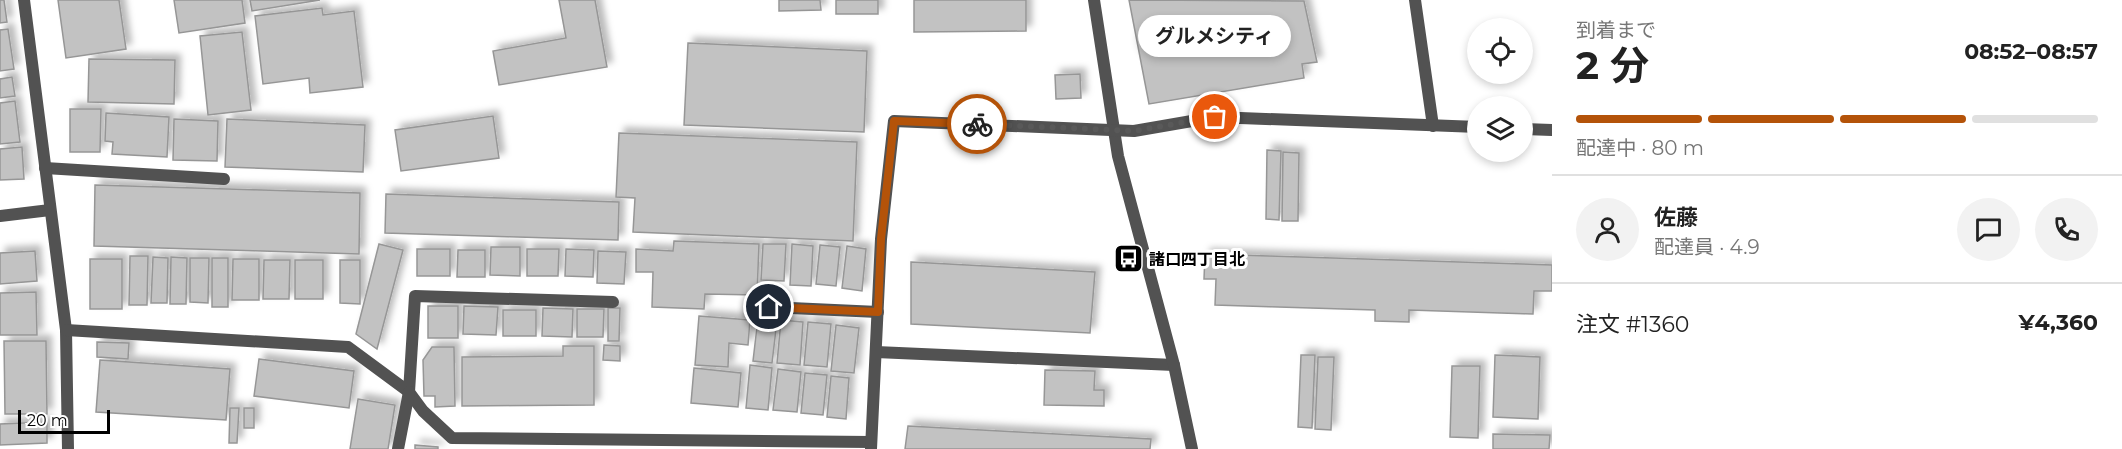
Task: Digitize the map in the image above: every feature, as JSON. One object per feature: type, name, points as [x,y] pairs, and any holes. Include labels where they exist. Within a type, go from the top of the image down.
[{"type":"street","points":[[24,0],[66,330],[68,449]]},
{"type":"street","points":[[1094,0],[1118,156],[1174,365],[1192,449]]},
{"type":"street","points":[[1415,0],[1433,126]]},
{"type":"street","points":[[66,330],[348,347],[409,392],[423,411],[452,438],[871,446],[881,239],[894,121],[1134,131],[1215,117],[1467,127]]},
{"type":"street","points":[[1533,129],[1552,130]]},
{"type":"street","points":[[45,168],[224,178]]},
{"type":"street","points":[[0,216],[50,210]]},
{"type":"street","points":[[398,449],[409,392],[415,296],[613,302]]},
{"type":"street","points":[[769,307],[878,312]]},
{"type":"street","points":[[876,352],[1174,365]]},
{"type":"building","points":[[0,0],[4,0],[7,22],[0,23]]},
{"type":"building","points":[[58,0],[119,0],[126,49],[66,58]]},
{"type":"building","points":[[174,0],[242,0],[245,23],[179,33]]},
{"type":"building","points":[[250,0],[320,0],[252,11]]},
{"type":"building","points":[[559,0],[595,0],[607,67],[499,85],[493,51],[566,38]]},
{"type":"building","points":[[779,0],[820,0],[821,10],[779,11]]},
{"type":"building","points":[[836,0],[878,0],[878,14],[836,14]]},
{"type":"building","points":[[914,0],[1026,0],[1026,31],[914,32]]},
{"type":"building","points":[[1129,0],[1304,1],[1317,62],[1302,64],[1304,78],[1149,104]]},
{"type":"building","points":[[322,8],[323,15],[354,11],[363,87],[310,93],[309,78],[263,84],[255,16]]},
{"type":"building","points":[[8,29],[14,69],[0,71],[0,30]]},
{"type":"building","points":[[242,32],[251,110],[208,115],[200,36]]},
{"type":"building","points":[[688,43],[867,51],[864,132],[684,125]]},
{"type":"building","points":[[89,59],[175,60],[174,104],[88,102]]},
{"type":"building","points":[[1080,74],[1081,98],[1056,99],[1055,75]]},
{"type":"building","points":[[12,77],[15,96],[0,98],[0,79]]},
{"type":"building","points":[[15,101],[20,142],[0,144],[0,103]]},
{"type":"building","points":[[70,109],[101,109],[100,152],[70,152]]},
{"type":"building","points":[[106,113],[169,117],[167,157],[112,154],[113,142],[105,141]]},
{"type":"building","points":[[493,116],[499,158],[401,171],[395,130]]},
{"type":"building","points":[[174,119],[218,121],[217,161],[173,160]]},
{"type":"building","points":[[227,119],[365,125],[363,172],[225,167]]},
{"type":"building","points":[[619,133],[857,142],[853,241],[633,232],[635,198],[616,197]]},
{"type":"building","points":[[22,147],[24,179],[0,180],[0,149]]},
{"type":"building","points":[[1267,150],[1281,151],[1279,220],[1266,219]]},
{"type":"building","points":[[1283,152],[1299,153],[1298,221],[1282,221]]},
{"type":"building","points":[[95,185],[360,193],[359,254],[94,246]]},
{"type":"building","points":[[386,194],[619,202],[618,240],[385,233]]},
{"type":"building","points":[[674,241],[759,244],[757,295],[705,294],[704,309],[652,307],[653,272],[636,272],[636,249],[673,251]]},
{"type":"building","points":[[379,244],[403,250],[377,349],[356,334]]},
{"type":"building","points":[[763,244],[786,244],[784,281],[761,280]]},
{"type":"building","points":[[792,244],[813,246],[811,286],[790,285]]},
{"type":"building","points":[[820,245],[840,247],[836,286],[816,284]]},
{"type":"building","points":[[847,246],[866,249],[862,291],[842,288]]},
{"type":"building","points":[[491,247],[520,247],[520,276],[490,275]]},
{"type":"building","points":[[417,249],[450,249],[450,276],[417,276]]},
{"type":"building","points":[[527,249],[559,249],[558,276],[527,276]]},
{"type":"building","points":[[566,249],[594,250],[593,277],[565,276]]},
{"type":"building","points":[[458,250],[485,250],[485,277],[457,277]]},
{"type":"building","points":[[35,251],[37,281],[0,284],[0,253]]},
{"type":"building","points":[[598,251],[626,252],[624,284],[597,283]]},
{"type":"building","points":[[1205,254],[1552,265],[1552,291],[1534,291],[1533,314],[1409,310],[1409,322],[1375,321],[1375,310],[1215,305],[1216,279],[1204,279]]},
{"type":"building","points":[[130,256],[148,256],[147,305],[129,305]]},
{"type":"building","points":[[153,257],[168,258],[167,303],[151,303]]},
{"type":"building","points":[[171,257],[187,258],[186,304],[170,304]]},
{"type":"building","points":[[190,258],[209,258],[208,303],[190,302]]},
{"type":"building","points":[[212,258],[228,258],[228,307],[212,307]]},
{"type":"building","points":[[90,259],[122,259],[122,309],[90,309]]},
{"type":"building","points":[[233,259],[259,259],[259,300],[232,300]]},
{"type":"building","points":[[264,260],[290,260],[289,299],[263,299]]},
{"type":"building","points":[[295,260],[323,260],[323,299],[295,299]]},
{"type":"building","points":[[340,260],[360,260],[360,304],[340,303]]},
{"type":"building","points":[[911,262],[1095,272],[1090,333],[911,324]]},
{"type":"building","points":[[36,292],[37,335],[0,335],[0,293]]},
{"type":"building","points":[[428,306],[458,306],[458,338],[428,338]]},
{"type":"building","points":[[464,306],[498,307],[496,335],[463,334]]},
{"type":"building","points":[[543,308],[573,309],[572,337],[542,336]]},
{"type":"building","points":[[608,308],[620,308],[619,341],[608,341]]},
{"type":"building","points":[[577,309],[604,309],[603,337],[577,337]]},
{"type":"building","points":[[503,310],[536,310],[536,336],[503,336]]},
{"type":"building","points":[[699,316],[750,320],[748,345],[729,343],[728,367],[695,365]]},
{"type":"building","points":[[758,318],[777,321],[772,363],[753,361]]},
{"type":"building","points":[[781,320],[803,322],[800,365],[777,363]]},
{"type":"building","points":[[808,322],[831,324],[827,367],[804,365]]},
{"type":"building","points":[[836,325],[859,328],[854,373],[831,371]]},
{"type":"building","points":[[4,341],[46,341],[47,414],[5,414]]},
{"type":"building","points":[[97,342],[129,343],[128,359],[97,357]]},
{"type":"building","points":[[604,345],[620,346],[620,361],[603,360]]},
{"type":"building","points":[[563,346],[594,346],[594,405],[462,406],[462,357],[563,356]]},
{"type":"building","points":[[432,347],[454,347],[455,406],[435,407],[435,396],[424,396],[423,360]]},
{"type":"building","points":[[1301,355],[1315,355],[1312,428],[1298,427]]},
{"type":"building","points":[[1495,355],[1540,357],[1538,419],[1493,417]]},
{"type":"building","points":[[1318,357],[1334,357],[1331,430],[1315,429]]},
{"type":"building","points":[[259,359],[354,371],[349,408],[254,396]]},
{"type":"building","points":[[100,360],[230,369],[226,420],[96,412]]},
{"type":"building","points":[[750,365],[772,368],[768,410],[746,408]]},
{"type":"building","points":[[1452,366],[1480,366],[1478,438],[1450,437]]},
{"type":"building","points":[[694,368],[741,373],[738,407],[691,403]]},
{"type":"building","points":[[778,369],[801,372],[797,412],[773,410]]},
{"type":"building","points":[[1045,370],[1095,371],[1094,390],[1104,390],[1104,406],[1044,405]]},
{"type":"building","points":[[805,373],[827,375],[823,415],[801,413]]},
{"type":"building","points":[[831,376],[849,378],[846,419],[827,417]]},
{"type":"building","points":[[358,399],[395,405],[388,449],[350,449]]},
{"type":"building","points":[[230,408],[239,408],[237,443],[229,443]]},
{"type":"building","points":[[244,408],[254,408],[254,428],[244,428]]},
{"type":"building","points":[[47,422],[47,443],[0,445],[0,424]]},
{"type":"building","points":[[908,426],[1151,439],[1150,449],[905,449]]},
{"type":"building","points":[[1493,434],[1550,435],[1549,449],[1493,449]]},
{"type":"building","points":[[415,445],[438,447],[438,449],[415,449]]},
{"type":"way so far","points":[[977,124],[1134,131],[1215,117]]},
{"type":"place","name":"グルメシティ","points":[[1215,117]]},
{"type":"place","name":"諸口四丁目北","points":[[1128,259]]},
{"type":"route","points":[[769,307],[878,312],[881,239],[894,121],[977,124]]}]
